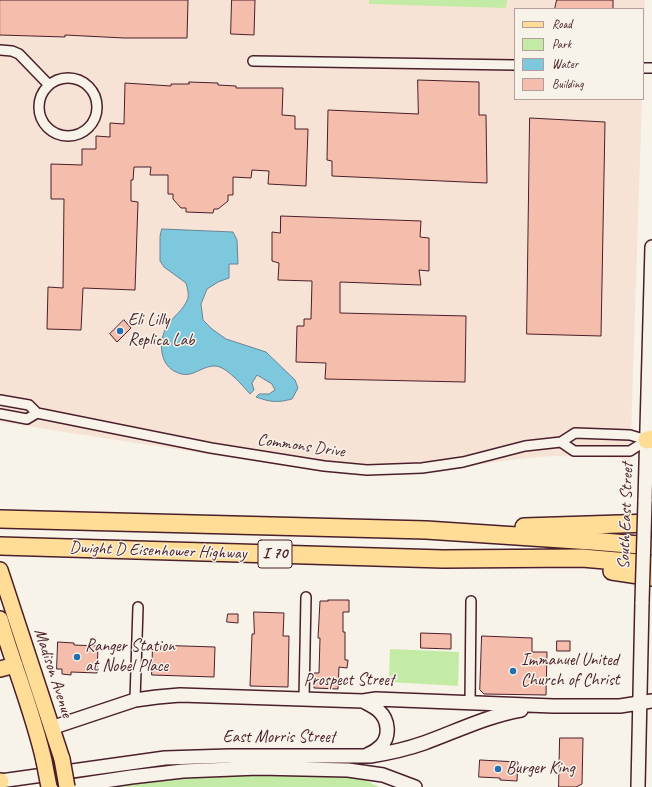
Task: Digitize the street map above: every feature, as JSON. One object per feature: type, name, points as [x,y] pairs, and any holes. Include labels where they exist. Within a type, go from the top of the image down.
[{"type":"highway","points":[[0,507],[30,515]]},
{"type":"highway","points":[[0,519],[30,515]]},
{"type":"highway","name":"Dwight D Eisenhower Highway","points":[[30,515],[107,521],[426,530]]},
{"type":"highway","points":[[426,530],[652,523]]},
{"type":"highway","name":"I 70","points":[[426,530],[652,546]]},
{"type":"highway","name":"Dwight D Eisenhower Highway","points":[[0,546],[356,557],[509,559]]},
{"type":"highway","name":"I 70","points":[[509,559],[582,558],[652,564]]},
{"type":"highway","points":[[509,559],[652,576]]},
{"type":"main road","name":"South East Street","points":[[638,787],[645,500],[649,440],[652,247]]},
{"type":"main road","name":"Madison Avenue","points":[[0,570],[62,759],[66,787]]},
{"type":"main road","name":"Madison Avenue","points":[[0,619],[4,652],[15,665],[44,760],[48,787]]},
{"type":"main road","points":[[0,669],[15,665]]},
{"type":"main road","name":"Prospect Street","points":[[51,728],[135,700],[180,695],[363,701],[376,699],[553,706],[614,706],[652,702]]},
{"type":"main road","points":[[361,757],[368,755],[381,746],[386,739],[387,731],[385,718],[380,712],[363,701]]},
{"type":"main road","name":"East Morris Street","points":[[0,781],[165,758],[229,756],[370,756],[398,751],[424,743],[503,713],[553,706]]},
{"type":"main road","name":"East Morris Street","points":[[66,787],[131,777],[202,770],[258,768],[348,770],[384,775],[415,787]]},
{"type":"main road","points":[[348,770],[382,780],[396,787]]},
{"type":"street","points":[[0,50],[12,51],[19,54],[49,85]]},
{"type":"street","points":[[252,61],[514,65]]},
{"type":"street","points":[[67,78],[80,80],[89,86],[94,94],[97,106],[95,118],[87,128],[76,134],[64,135],[57,133],[47,126],[41,118],[39,104],[42,94],[49,85],[54,81],[67,78]]},
{"type":"street","points":[[0,400],[29,405],[37,413],[27,419],[0,414]]},
{"type":"street","name":"Commons Drive","points":[[37,413],[211,448],[324,466],[353,469],[432,467],[463,462],[525,446],[561,442]]},
{"type":"street","points":[[575,433],[630,435],[649,440],[630,452],[574,451],[561,442],[575,433]]},
{"type":"street","points":[[304,699],[306,597]]},
{"type":"street","points":[[470,703],[472,601]]},
{"type":"street","points":[[135,700],[138,607]]},
{"type":"shaded area","points":[[0,0],[645,0],[644,25],[644,8],[514,8],[514,100],[642,100],[630,465],[620,458],[554,456],[483,464],[442,472],[400,475],[348,475],[0,422]]},
{"type":"green space","points":[[369,0],[507,0],[506,8],[369,4]]},
{"type":"green space","points":[[390,649],[459,652],[458,686],[389,682]]},
{"type":"green space","points":[[229,775],[302,775],[349,777],[367,781],[379,787],[108,787],[145,782]]},
{"type":"water","points":[[162,229],[233,232],[237,240],[238,264],[229,264],[229,278],[218,282],[207,289],[201,304],[203,320],[212,329],[226,339],[266,352],[295,380],[298,388],[292,399],[274,401],[256,397],[259,394],[269,394],[275,390],[272,384],[257,375],[252,383],[254,390],[250,394],[234,377],[219,367],[215,366],[204,368],[191,374],[180,374],[169,368],[163,358],[162,353],[163,335],[167,326],[186,303],[188,298],[188,290],[186,283],[164,267],[160,261],[160,237]]},
{"type":"building","points":[[0,0],[188,0],[187,38],[0,35]]},
{"type":"building","points":[[232,0],[255,0],[254,35],[231,34]]},
{"type":"building","points":[[557,0],[613,0],[613,8],[555,8]]},
{"type":"building","points":[[418,80],[479,82],[479,115],[486,115],[487,183],[332,176],[332,161],[327,160],[328,110],[418,114]]},
{"type":"building","points":[[189,82],[218,83],[218,85],[236,86],[236,88],[283,88],[282,115],[295,116],[295,129],[308,129],[306,186],[268,184],[269,171],[252,170],[251,178],[233,177],[233,195],[228,195],[228,201],[218,209],[214,209],[213,213],[186,212],[186,208],[181,208],[173,199],[173,194],[168,194],[168,175],[150,175],[151,167],[134,167],[133,180],[131,180],[131,201],[138,202],[135,290],[83,288],[81,330],[47,329],[48,287],[63,288],[64,199],[51,199],[51,164],[82,165],[82,149],[96,149],[96,136],[110,137],[110,123],[124,124],[125,83],[171,86],[171,84],[189,84]]},
{"type":"building","points":[[530,118],[605,122],[601,336],[527,334]]},
{"type":"building","points":[[281,216],[421,221],[420,237],[429,238],[429,271],[419,270],[421,285],[340,282],[340,313],[466,316],[465,382],[325,379],[326,363],[296,362],[297,326],[304,326],[304,319],[311,319],[312,281],[278,280],[279,263],[272,261],[272,232],[280,233]]},
{"type":"building","name":"Eli Lilly Replica Lab","points":[[124,320],[131,328],[117,342],[110,334]]},
{"type":"building","points":[[349,600],[349,612],[343,612],[345,660],[348,660],[347,668],[339,667],[338,689],[314,688],[314,673],[319,673],[320,638],[318,638],[320,601]]},
{"type":"building","points":[[254,612],[284,613],[283,636],[289,636],[288,687],[250,686]]},
{"type":"building","points":[[228,614],[238,614],[238,623],[227,622]]},
{"type":"building","points":[[421,633],[451,634],[451,649],[421,648]]},
{"type":"building","name":"Immanuel United Church of Christ","points":[[482,636],[532,638],[532,652],[547,652],[546,695],[484,694],[480,690]]},
{"type":"building","points":[[557,641],[570,641],[570,651],[557,651]]},
{"type":"building","name":"Ranger Station at Nobel Place","points":[[58,642],[74,643],[74,645],[98,646],[97,673],[71,672],[71,675],[62,674],[62,669],[57,669]]},
{"type":"building","points":[[153,645],[215,647],[214,677],[152,675]]},
{"type":"building","points":[[560,738],[583,738],[582,784],[576,787],[559,787]]},
{"type":"building","name":"Burger King","points":[[480,760],[518,762],[517,781],[500,780],[500,778],[479,777]]},
{"type":"place","name":"Eli Lilly Replica Lab","points":[[120,331]]},
{"type":"place","name":"Ranger Station at Nobel Place","points":[[77,657]]},
{"type":"place","name":"Immanuel United Church of Christ","points":[[513,671]]},
{"type":"place","name":"Burger King","points":[[498,769]]}]
